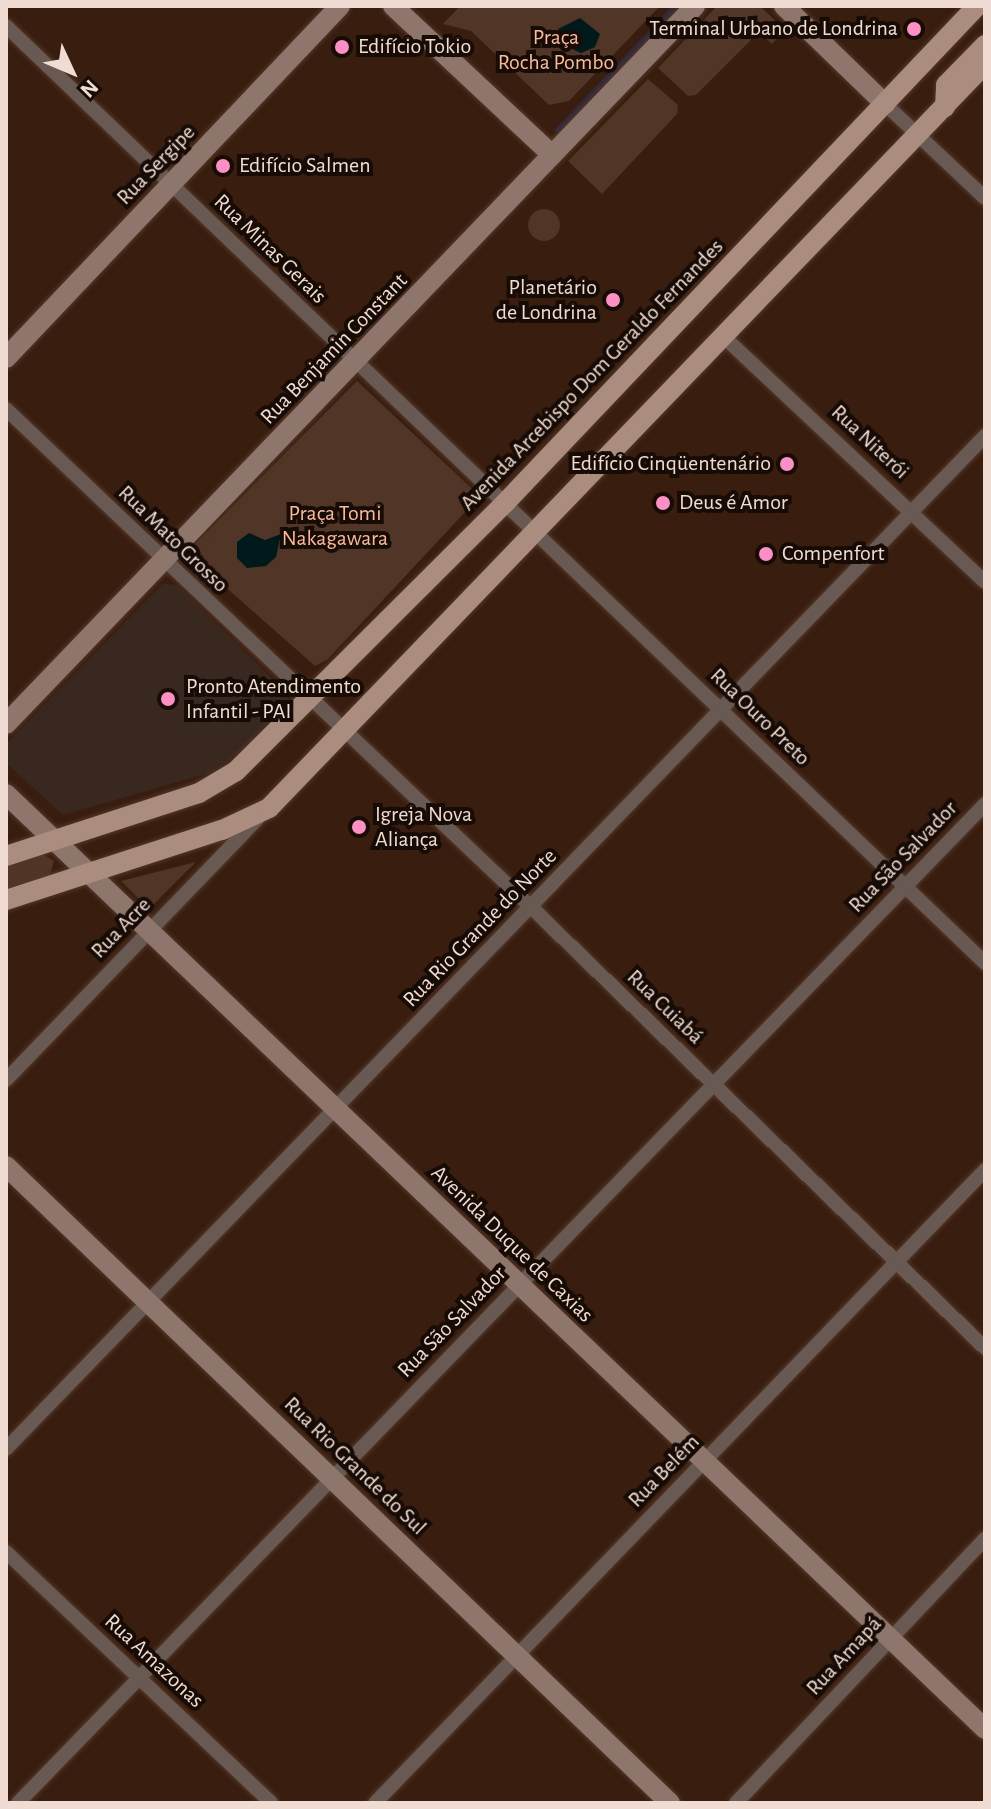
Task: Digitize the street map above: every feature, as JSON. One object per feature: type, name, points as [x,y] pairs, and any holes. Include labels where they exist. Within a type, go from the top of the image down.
[{"type":"main road","name":"Avenida Arcebispo Dom Geraldo Fernandes","points":[[6,856],[57,842],[199,793],[236,771],[310,701],[505,503],[977,6]]},
{"type":"main road","points":[[945,107],[946,85],[985,45]]},
{"type":"main road","points":[[6,900],[222,830],[269,808],[985,64]]},
{"type":"street","name":"Rua Sergipe","points":[[6,358],[340,6]]},
{"type":"street","points":[[393,6],[552,155]]},
{"type":"street","name":"Rua Benjamin Constant","points":[[6,724],[356,363],[695,6]]},
{"type":"street","points":[[784,6],[985,198]]},
{"type":"street","name":"Rua Minas Gerais","points":[[6,26],[505,503]]},
{"type":"street","name":"Rua Niterói","points":[[723,336],[985,582]]},
{"type":"street","name":"Rua Mato Grosso","points":[[6,409],[310,701]]},
{"type":"street","name":"Rua Rio Grande do Norte","points":[[6,1449],[985,436]]},
{"type":"street","name":"Rua Ouro Preto","points":[[505,503],[985,963]]},
{"type":"street","name":"Rua Cuiabá","points":[[310,701],[531,907],[985,1348]]},
{"type":"street","name":"Avenida Duque de Caxias","points":[[6,794],[985,1729]]},
{"type":"street","name":"Rua São Salvador","points":[[18,1803],[985,804]]},
{"type":"street","name":"Rua Acre","points":[[6,1080],[269,808]]},
{"type":"street","name":"Rua Rio Grande do Sul","points":[[6,1166],[670,1803]]},
{"type":"street","name":"Rua Belém","points":[[375,1803],[985,1170]]},
{"type":"street","name":"Rua Amapá","points":[[736,1803],[985,1539]]},
{"type":"street","name":"Rua Amazonas","points":[[6,1552],[271,1803]]},
{"type":"shaded area","points":[[672,6],[707,6],[572,146],[554,130]]},
{"type":"shaded area","name":"Pronto Atendimento Infantil - PAI","points":[[163,583],[178,586],[286,692],[288,700],[241,751],[209,773],[63,815],[6,763],[6,744]]},
{"type":"green space","name":"Praça Rocha Pombo","points":[[460,6],[660,6],[569,101],[549,105],[471,31],[443,24]]},
{"type":"green space","points":[[717,6],[760,6],[785,30],[772,44],[759,32],[696,95],[688,96],[658,68]]},
{"type":"green space","points":[[648,79],[678,105],[677,114],[602,194],[568,161]]},
{"type":"green space","points":[[544,209],[556,213],[560,225],[556,237],[544,241],[532,237],[528,225],[532,213]]},
{"type":"green space","name":"Praça Tomi Nakagawara","points":[[357,381],[480,496],[327,660],[315,666],[213,576],[191,548]]},
{"type":"green space","points":[[42,854],[54,861],[50,875],[6,889],[6,865]]},
{"type":"green space","points":[[196,862],[149,909],[121,881]]},
{"type":"water","points":[[580,18],[600,34],[595,47],[581,53],[563,45],[558,29]]},
{"type":"water","points":[[249,533],[265,540],[281,534],[276,557],[266,566],[247,568],[237,558],[237,542]]},
{"type":"place","name":"Terminal Urbano de Londrina","points":[[914,29]]},
{"type":"place","name":"Edifício Tokio","points":[[342,47]]},
{"type":"place","name":"Edifício Salmen","points":[[223,166]]},
{"type":"place","name":"Planetário de Londrina","points":[[613,300]]},
{"type":"place","name":"Edifício Cinqüentenário","points":[[787,464]]},
{"type":"place","name":"Deus é Amor","points":[[663,503]]},
{"type":"place","name":"Compenfort","points":[[766,554]]},
{"type":"place","name":"Pronto Atendimento Infantil - PAI","points":[[168,699]]},
{"type":"place","name":"Igreja Nova Aliança","points":[[359,827]]}]
